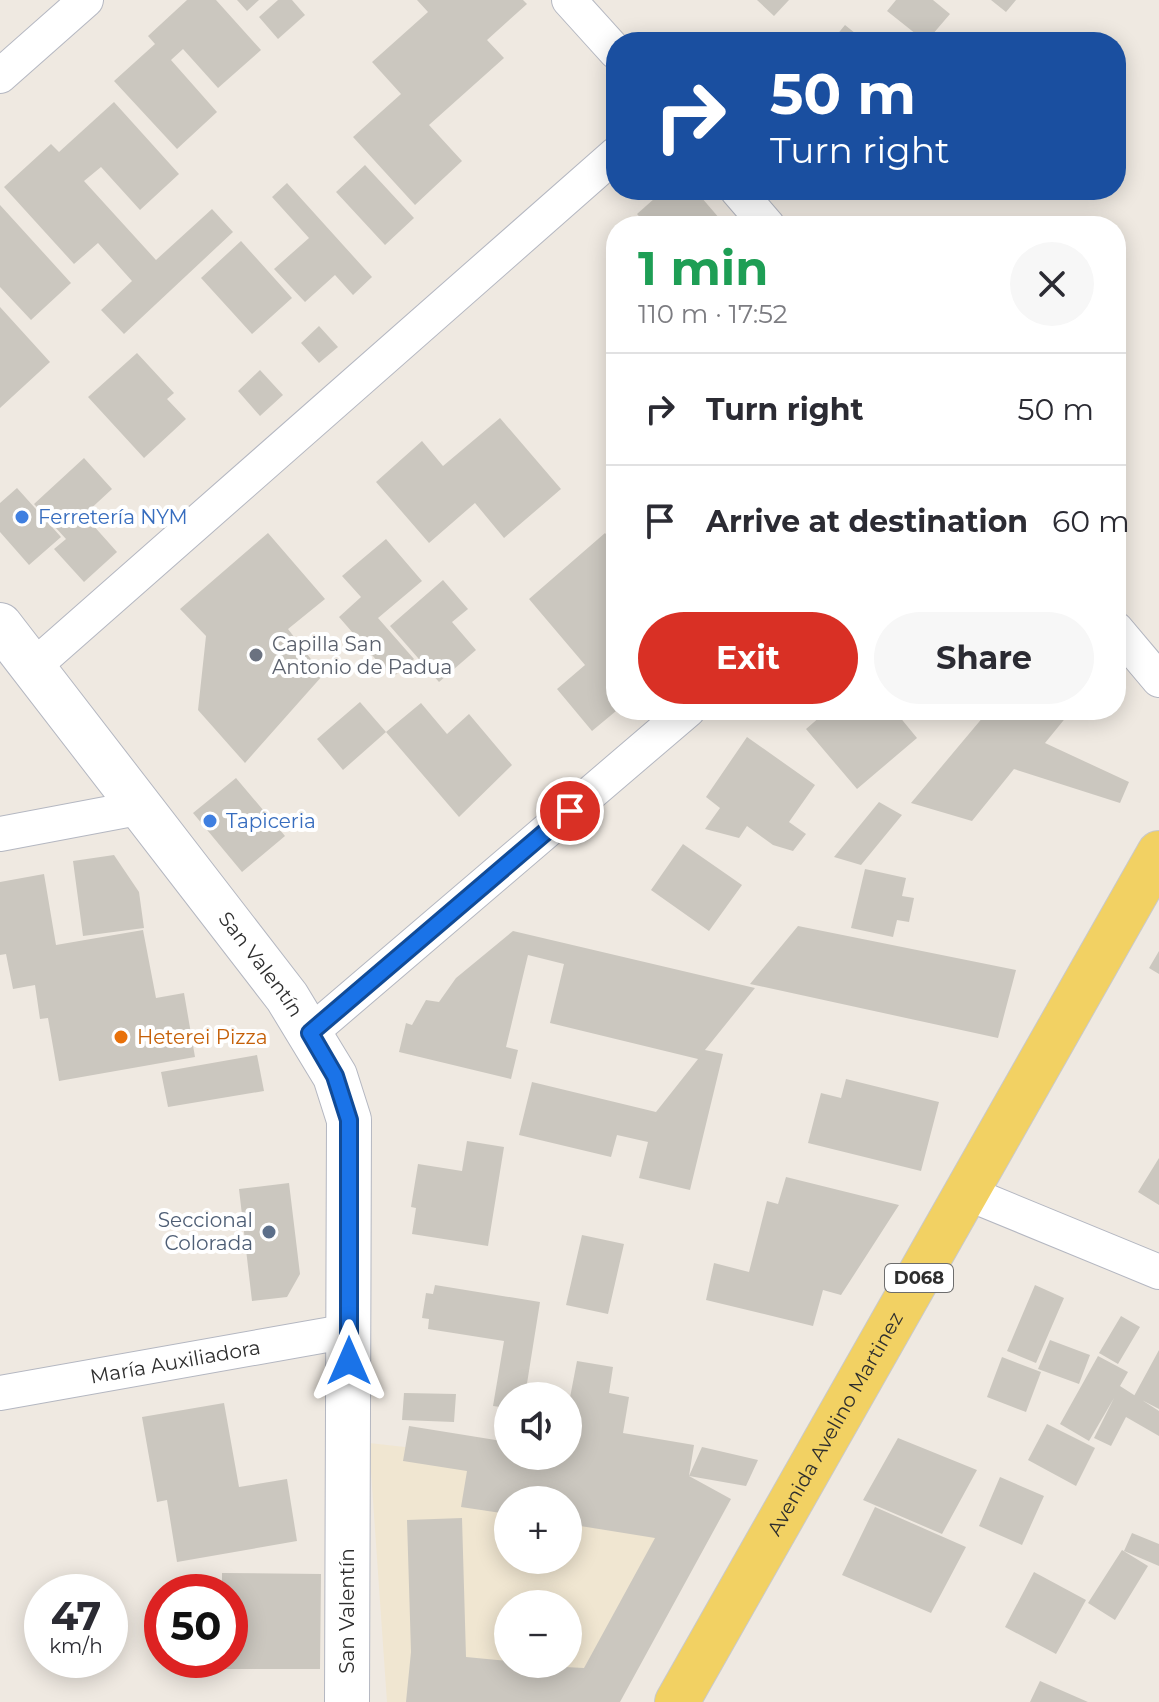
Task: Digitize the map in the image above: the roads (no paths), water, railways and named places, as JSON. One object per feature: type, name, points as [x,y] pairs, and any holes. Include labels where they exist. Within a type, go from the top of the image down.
[{"type":"main road","name":"San Valentín","points":[[0,625],[287,997],[335,1076],[349,1120],[347,1702]]},
{"type":"main road","name":"Avenida Avelino Martinez","points":[[677,1702],[967,1193],[1086,976],[1159,853]]},
{"type":"street","points":[[0,76],[86,0]]},
{"type":"street","points":[[569,0],[606,41]]},
{"type":"street","points":[[33,667],[606,163]]},
{"type":"street","points":[[746,200],[759,216]]},
{"type":"street","points":[[1126,641],[1159,680]]},
{"type":"street","points":[[310,1033],[676,720]]},
{"type":"street","points":[[0,834],[143,807]]},
{"type":"street","points":[[967,1193],[1159,1272]]},
{"type":"street","name":"María Auxiliadora","points":[[0,1393],[349,1331]]},
{"type":"place","name":"Ferretería NYM","points":[[22,517]]},
{"type":"place","name":"Capilla San Antonio de Padua","points":[[256,655]]},
{"type":"place","name":"Tapiceria","points":[[210,821]]},
{"type":"place","name":"Heterei Pizza","points":[[121,1037]]},
{"type":"place","name":"Seccional Colorada","points":[[269,1232]]}]
